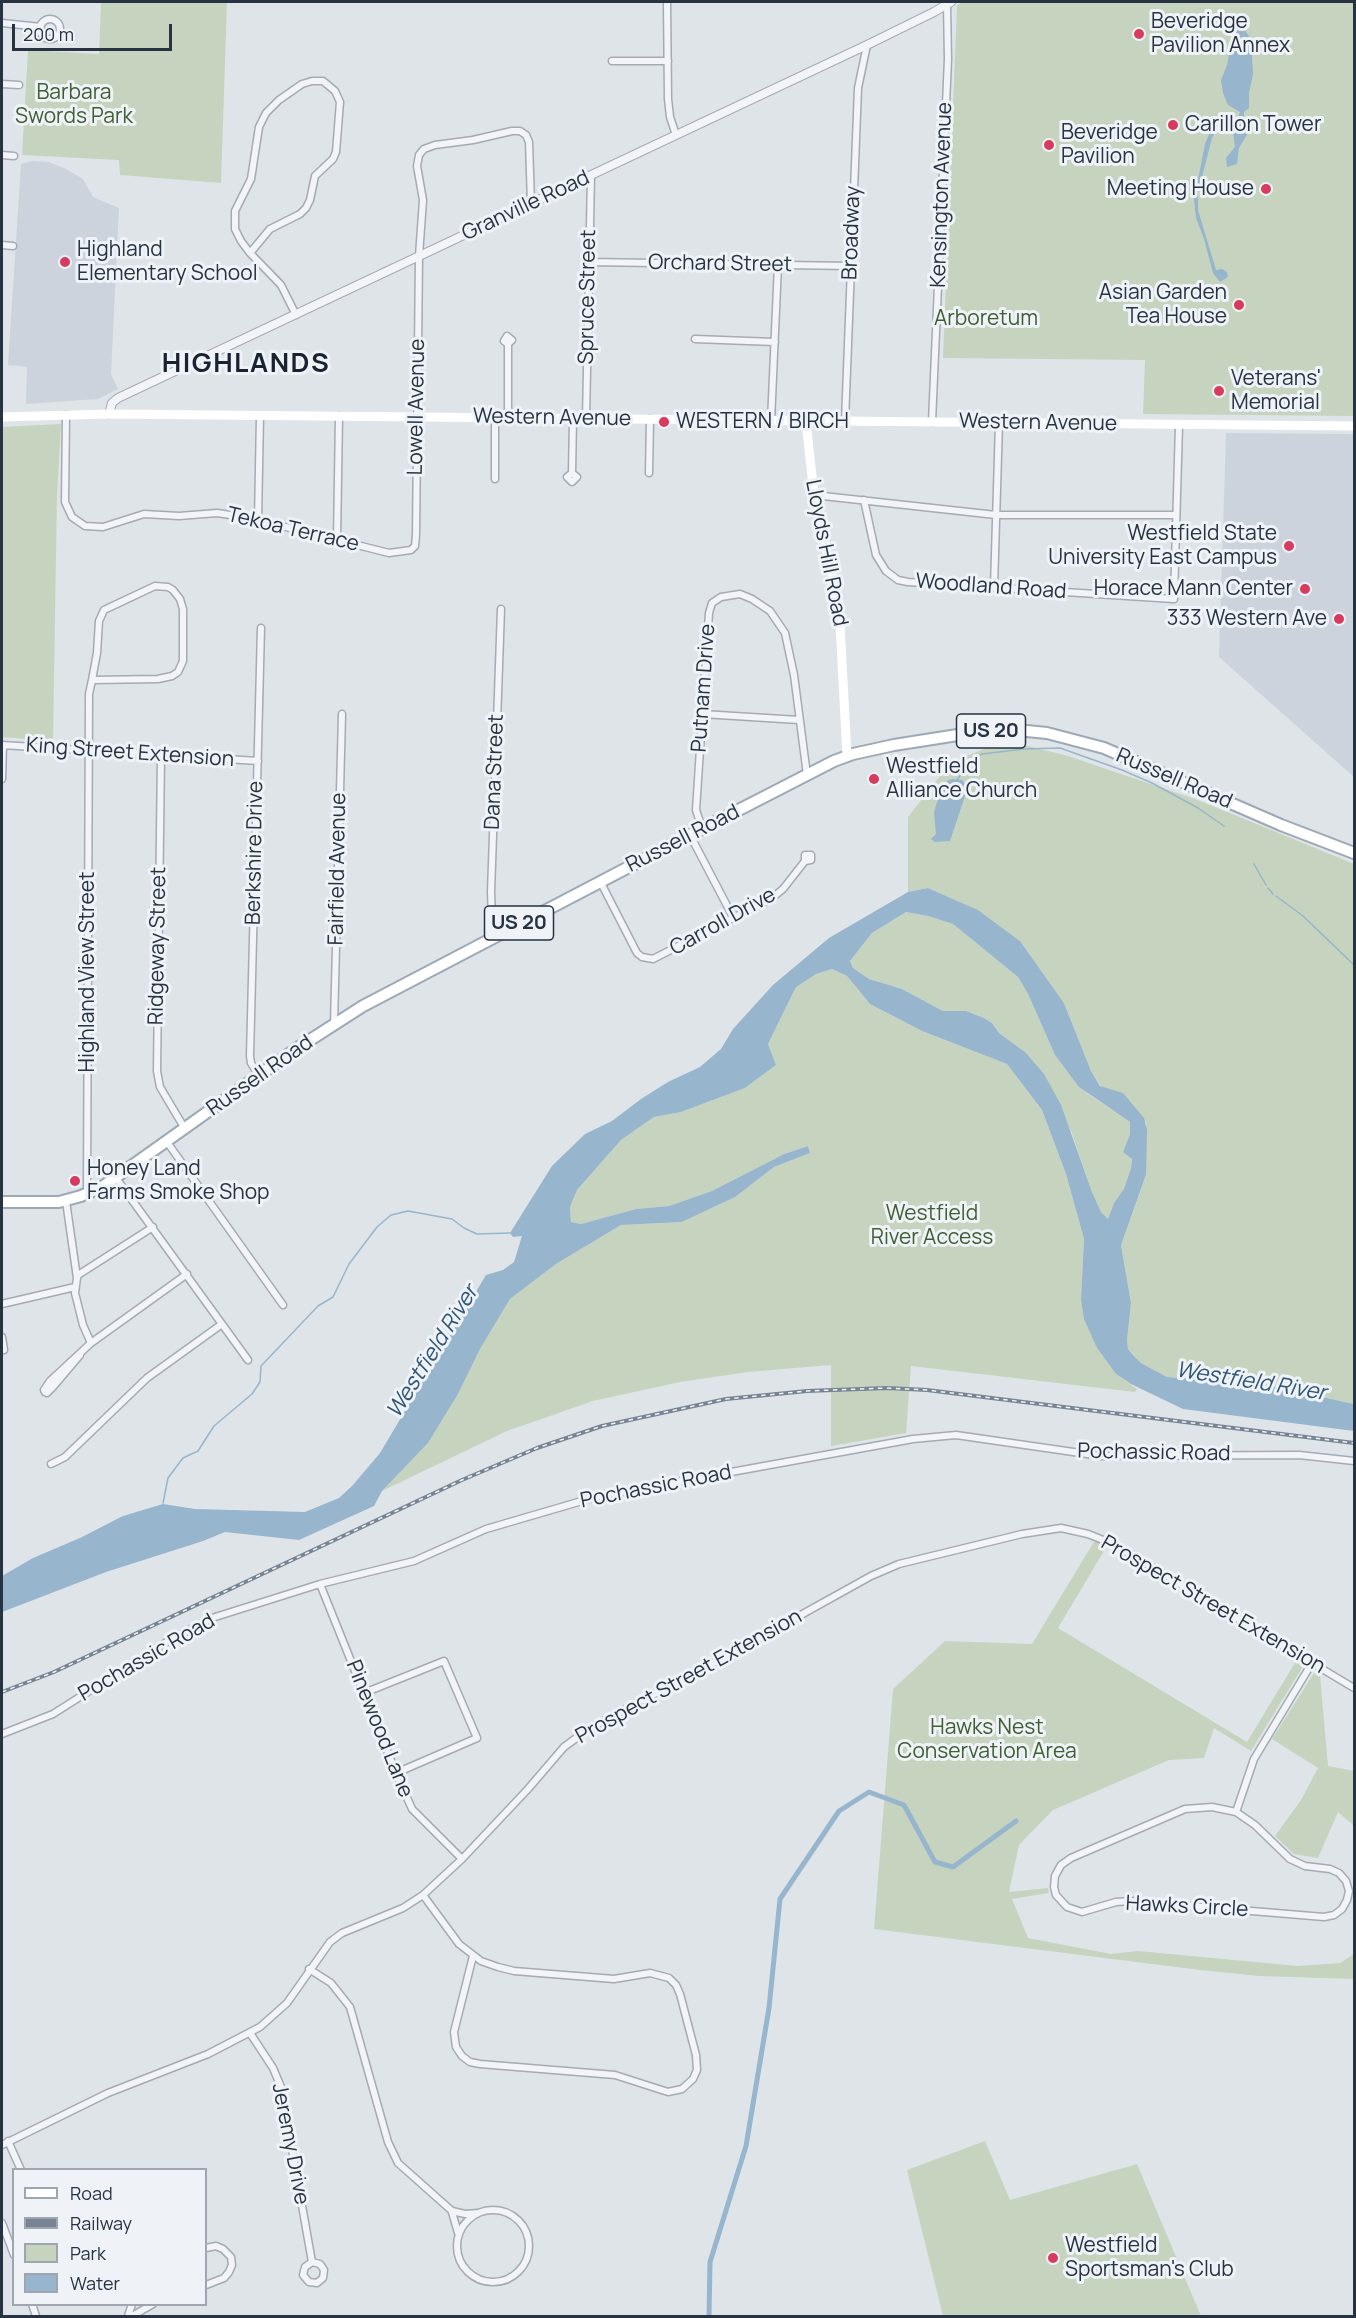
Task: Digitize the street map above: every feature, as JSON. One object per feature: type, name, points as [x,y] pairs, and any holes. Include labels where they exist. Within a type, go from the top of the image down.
[{"type":"main road","name":"Western Avenue","points":[[2,417],[109,414],[1354,426]]},
{"type":"main road","name":"Lloyds Hill Road","points":[[806,421],[814,495],[839,605],[847,756]]},
{"type":"main road","name":"Russell Road","points":[[66,1201],[87,1194],[116,1178],[334,1024],[383,995],[702,828],[847,756],[894,745],[983,731],[1017,730],[1047,733],[1104,748],[1354,854]]},
{"type":"main road","name":"US 20","points":[[2,1202],[44,1204],[66,1201]]},
{"type":"street","points":[[667,2],[669,111],[676,135]]},
{"type":"street","name":"Granville Road","points":[[109,414],[112,403],[118,398],[867,45],[949,3]]},
{"type":"street","name":"Kensington Avenue","points":[[932,422],[949,3]]},
{"type":"street","points":[[2,23],[41,27]]},
{"type":"street","name":"Broadway","points":[[845,422],[858,88],[867,45]]},
{"type":"street","points":[[612,61],[668,61]]},
{"type":"street","points":[[250,253],[270,229],[297,216],[306,208],[315,177],[336,152],[340,102],[335,91],[323,81],[308,82],[269,109],[261,123],[252,175],[235,211],[235,229],[250,253],[280,285],[296,315]]},
{"type":"street","points":[[2,84],[19,85]]},
{"type":"street","name":"Lowell Avenue","points":[[406,552],[414,548],[416,540],[419,256],[423,195],[417,160],[424,149],[512,130],[523,133],[528,138],[530,146],[531,204]]},
{"type":"street","points":[[2,155],[14,156]]},
{"type":"street","name":"Spruce Street","points":[[586,418],[591,176]]},
{"type":"street","points":[[2,245],[13,246]]},
{"type":"street","name":"Orchard Street","points":[[589,262],[851,266]]},
{"type":"street","points":[[771,421],[778,265]]},
{"type":"street","points":[[695,339],[775,342]]},
{"type":"street","points":[[508,344],[508,418]]},
{"type":"street","name":"Tekoa Terrace","points":[[66,415],[64,502],[72,517],[80,524],[96,528],[140,515],[183,516],[211,513],[258,520],[389,553],[406,552]]},
{"type":"street","points":[[258,520],[260,416]]},
{"type":"street","points":[[338,540],[339,416]]},
{"type":"street","points":[[495,418],[495,479]]},
{"type":"street","points":[[572,473],[573,419]]},
{"type":"street","points":[[649,473],[650,419]]},
{"type":"street","points":[[994,587],[999,423]]},
{"type":"street","points":[[814,495],[996,515],[1080,513],[1176,515],[1179,425]]},
{"type":"street","name":"Woodland Road","points":[[864,500],[876,555],[894,578],[908,582],[1174,599],[1176,515]]},
{"type":"street","name":"Highland View Street","points":[[87,1194],[88,706],[92,680],[97,653],[99,621],[104,610],[155,586],[168,587],[173,590],[180,599],[183,609],[183,661],[178,672],[158,679],[92,680]]},
{"type":"street","name":"Putnam Drive","points":[[702,828],[696,810],[702,714],[711,606],[721,597],[740,594],[752,599],[770,611],[785,633],[794,675],[807,775]]},
{"type":"street","name":"Dana Street","points":[[496,935],[492,919],[491,892],[501,609]]},
{"type":"street","name":"Berkshire Drive","points":[[259,1076],[251,1063],[250,1056],[261,628]]},
{"type":"street","name":"Fairfield Avenue","points":[[334,1024],[342,714]]},
{"type":"street","points":[[702,714],[799,720]]},
{"type":"street","points":[[2,745],[2,779]]},
{"type":"street","name":"King Street Extension","points":[[2,745],[258,761]]},
{"type":"street","name":"Ridgeway Street","points":[[161,755],[157,1071],[162,1092],[185,1129]]},
{"type":"street","points":[[690,835],[734,919]]},
{"type":"street","name":"Carroll Drive","points":[[600,882],[635,950],[646,959],[662,956],[776,895],[805,861]]},
{"type":"street","points":[[167,1142],[283,1305]]},
{"type":"street","points":[[116,1178],[248,1360]]},
{"type":"street","points":[[66,1201],[77,1278],[75,1287],[83,1325],[91,1343]]},
{"type":"street","points":[[77,1278],[78,1275],[153,1227]]},
{"type":"street","points":[[80,1355],[50,1381],[45,1392],[47,1393],[52,1388],[91,1343],[187,1274]]},
{"type":"street","points":[[2,1304],[75,1287]]},
{"type":"street","points":[[51,1464],[64,1457],[147,1378],[222,1324]]},
{"type":"street","points":[[2,1337],[4,1350]]},
{"type":"street","name":"Pochassic Road","points":[[2,1734],[53,1714],[165,1643],[212,1618],[320,1584],[414,1561],[486,1529],[599,1496],[913,1439],[956,1435],[1101,1456],[1299,1455],[1354,1461]]},
{"type":"street","name":"Prospect Street Extension","points":[[2,2145],[108,2092],[208,2054],[250,2033],[287,2003],[325,1947],[336,1937],[403,1908],[423,1896],[462,1859],[564,1747],[590,1728],[745,1646],[870,1576],[899,1564],[1019,1535],[1061,1528],[1088,1534],[1113,1544],[1354,1688]]},
{"type":"street","name":"Pinewood Lane","points":[[320,1584],[412,1809],[462,1859]]},
{"type":"street","points":[[364,1693],[444,1661],[477,1738],[396,1773]]},
{"type":"street","points":[[1236,1812],[1254,1760],[1312,1663]]},
{"type":"street","name":"Hawks Circle","points":[[1212,1807],[1236,1812],[1255,1825],[1290,1859],[1305,1866],[1330,1869],[1339,1873],[1346,1881],[1348,1891],[1347,1900],[1342,1909],[1334,1915],[1324,1917],[1131,1901],[1116,1902],[1082,1912],[1067,1907],[1056,1895],[1055,1876],[1061,1865],[1071,1858],[1185,1809],[1212,1807]]},
{"type":"street","points":[[423,1896],[452,1937],[473,1956],[489,1964],[514,1971],[614,1979],[655,1973],[669,1978],[680,1994],[696,2055],[697,2065],[693,2079],[682,2089],[668,2092],[615,2075],[471,2062],[459,2052],[454,2032],[473,1956]]},
{"type":"street","points":[[309,1969],[331,1983],[350,2007],[388,2142],[395,2158],[406,2171],[452,2211],[465,2214],[490,2210],[501,2211],[512,2215],[521,2223],[527,2233],[529,2244],[526,2261],[520,2271],[500,2282],[476,2279],[467,2272],[456,2251],[458,2234],[452,2211]]},
{"type":"street","name":"Jeremy Drive","points":[[250,2033],[273,2068],[281,2086],[312,2262]]},
{"type":"street","points":[[8,2141],[21,2168]]},
{"type":"street","points":[[458,2234],[468,2219],[478,2212]]},
{"type":"street","points":[[2,2223],[12,2250]]},
{"type":"street","points":[[207,2248],[216,2246],[223,2249],[231,2257],[232,2265],[224,2278],[207,2285]]},
{"type":"street","points":[[130,2316],[149,2306]]},
{"type":"shaded area","name":"Highland Elementary School","points":[[32,161],[49,162],[64,168],[83,179],[93,197],[119,208],[111,374],[118,389],[98,399],[26,404],[27,367],[8,365],[21,164]]},
{"type":"shaded area","name":"Westfield State University East Campus","points":[[1226,433],[1354,434],[1354,777],[1219,657]]},
{"type":"green space","name":"Barbara Swords Park","points":[[101,2],[227,2],[221,183],[120,175],[119,160],[22,155],[28,50],[99,54]]},
{"type":"green space","name":"Arboretum","points":[[962,2],[1354,2],[1354,416],[1143,414],[1145,360],[943,358],[957,6]]},
{"type":"green space","points":[[61,424],[57,497],[53,741],[2,737],[2,427]]},
{"type":"green space","points":[[1000,746],[1028,746],[1068,756],[1198,800],[1354,864],[1354,1404],[1267,1385],[1167,1377],[1141,1363],[1128,1349],[1131,1303],[1121,1245],[1146,1176],[1146,1122],[1101,1086],[1091,1071],[1064,1003],[1020,941],[978,910],[928,888],[908,892],[908,817],[951,762],[984,749]]},
{"type":"green space","points":[[906,912],[953,924],[1018,977],[1055,1055],[1088,1094],[1130,1122],[1130,1134],[1123,1152],[1132,1159],[1131,1168],[1124,1190],[1114,1203],[1108,1220],[1101,1212],[1092,1192],[1071,1131],[1025,1052],[999,1033],[992,1023],[984,1018],[966,1011],[943,1011],[902,989],[869,979],[853,968],[850,961],[872,933]]},
{"type":"green space","name":"Westfield River Access","points":[[832,969],[847,976],[870,1004],[922,1031],[1007,1064],[1042,1110],[1066,1174],[1084,1239],[1081,1299],[1097,1348],[1116,1374],[1137,1389],[1135,1392],[911,1366],[906,1433],[831,1446],[831,1365],[748,1372],[680,1382],[593,1401],[507,1431],[382,1491],[428,1443],[458,1394],[480,1349],[510,1299],[556,1264],[621,1225],[682,1222],[735,1197],[774,1167],[810,1153],[808,1146],[784,1154],[712,1191],[669,1206],[636,1209],[581,1224],[571,1222],[570,1207],[577,1190],[621,1140],[654,1117],[681,1112],[745,1088],[776,1065],[768,1044],[796,987],[816,974]]},
{"type":"green space","name":"Hawks Nest Conservation Area","points":[[1095,1540],[1107,1546],[1058,1628],[1247,1742],[1296,1661],[1302,1668],[1251,1751],[1214,1728],[1204,1758],[1169,1760],[1053,1810],[1019,1845],[1009,1892],[1048,1888],[1049,1893],[1012,1899],[1028,1938],[1111,1954],[1138,1951],[1298,1966],[1340,1963],[1354,1954],[1354,1979],[1259,1976],[1200,1970],[874,1929],[893,1689],[945,1641],[1032,1644]]},
{"type":"green space","points":[[1314,1673],[1320,1675],[1328,1766],[1354,1771],[1354,1826],[1338,1812],[1318,1858],[1294,1854],[1275,1836],[1301,1800],[1318,1768],[1272,1739]]},
{"type":"green space","name":"Westfield Sportsman's Club","points":[[985,2141],[1010,2200],[1137,2164],[1201,2316],[943,2316],[907,2170]]},
{"type":"water","points":[[1234,29],[1244,29],[1251,39],[1253,74],[1249,108],[1244,112],[1248,133],[1239,148],[1237,164],[1227,167],[1226,158],[1235,147],[1233,132],[1219,126],[1212,138],[1198,193],[1198,210],[1216,270],[1222,269],[1227,272],[1228,277],[1220,282],[1213,273],[1196,218],[1194,200],[1205,144],[1210,132],[1216,122],[1221,121],[1234,128],[1240,112],[1228,105],[1221,80],[1227,65]]},
{"type":"water","points":[[948,780],[962,780],[965,784],[965,796],[950,841],[935,842],[931,839],[936,834],[934,812]]},
{"type":"water","points":[[928,888],[978,910],[1020,941],[1064,1003],[1091,1071],[1100,1086],[1123,1093],[1144,1118],[1147,1130],[1146,1175],[1121,1245],[1131,1303],[1128,1349],[1141,1363],[1167,1377],[1267,1385],[1354,1404],[1354,1431],[1183,1409],[1131,1384],[1116,1374],[1097,1348],[1084,1319],[1081,1299],[1084,1239],[1066,1174],[1042,1110],[1007,1064],[922,1031],[870,1004],[847,976],[832,969],[816,974],[796,987],[768,1044],[776,1065],[745,1088],[681,1112],[654,1117],[621,1140],[577,1190],[570,1207],[571,1222],[581,1224],[636,1209],[669,1206],[712,1191],[784,1154],[808,1146],[810,1153],[774,1167],[735,1197],[682,1222],[621,1225],[556,1264],[510,1299],[480,1349],[458,1394],[428,1443],[382,1491],[374,1506],[299,1540],[225,1532],[106,1572],[2,1612],[2,1576],[33,1558],[123,1516],[163,1504],[195,1509],[305,1512],[339,1498],[380,1453],[486,1275],[503,1270],[514,1262],[522,1236],[513,1237],[510,1233],[552,1166],[585,1134],[612,1121],[668,1082],[700,1067],[721,1049],[733,1029],[773,985],[829,938],[908,892]],"holes":[[[906,912],[953,924],[1018,977],[1055,1055],[1079,1087],[1130,1122],[1130,1134],[1123,1152],[1132,1159],[1131,1168],[1124,1189],[1114,1203],[1108,1219],[1101,1212],[1092,1192],[1061,1105],[1044,1074],[1025,1052],[999,1033],[992,1023],[984,1018],[966,1011],[943,1011],[902,989],[869,979],[853,968],[850,961],[872,933]]]},
{"type":"waterway","points":[[957,780],[969,762],[982,754],[1060,748],[1152,783],[1198,808],[1224,826]]},
{"type":"waterway","points":[[1254,864],[1266,885]]},
{"type":"waterway","points":[[1268,888],[1273,894]]},
{"type":"waterway","points":[[1276,896],[1303,916],[1354,965]]},
{"type":"waterway","points":[[163,1503],[168,1478],[183,1458],[198,1451],[214,1426],[252,1394],[260,1382],[261,1366],[318,1306],[333,1297],[349,1264],[377,1227],[391,1215],[408,1211],[452,1219],[477,1234],[510,1233]]},
{"type":"waterway","points":[[709,2316],[710,2262],[746,2146],[769,2008],[780,1899],[839,1811],[869,1792],[904,1805],[935,1862],[953,1867],[1016,1821]]},
{"type":"railway","points":[[2,1692],[54,1672],[462,1480],[537,1448],[602,1426],[726,1399],[807,1391],[887,1388],[927,1390],[1354,1443]]},
{"type":"place","name":"Beveridge Pavilion Annex","points":[[1139,34]]},
{"type":"place","name":"Carillon Tower","points":[[1173,125]]},
{"type":"place","name":"Beveridge Pavilion","points":[[1049,145]]},
{"type":"place","name":"Meeting House","points":[[1266,189]]},
{"type":"place","name":"Highland Elementary School","points":[[65,262]]},
{"type":"place","name":"Asian Garden Tea House","points":[[1239,305]]},
{"type":"place","name":"Veterans' Memorial","points":[[1219,391]]},
{"type":"place","name":"WESTERN / BIRCH","points":[[664,422]]},
{"type":"place","name":"Westfield State University East Campus","points":[[1289,546]]},
{"type":"place","name":"Horace Mann Center","points":[[1305,589]]},
{"type":"place","name":"333 Western Ave","points":[[1339,619]]},
{"type":"place","name":"Westfield Alliance Church","points":[[874,779]]},
{"type":"place","name":"Honey Land Farms Smoke Shop","points":[[75,1181]]},
{"type":"place","name":"Westfield Sportsman's Club","points":[[1053,2258]]},
{"type":"district","name":"HIGHLANDS","points":[[246,364]]},
{"type":"water label","name":"Westfield River","points":[[433,1352]]},
{"type":"water label","name":"Westfield River","points":[[1251,1382]]}]
